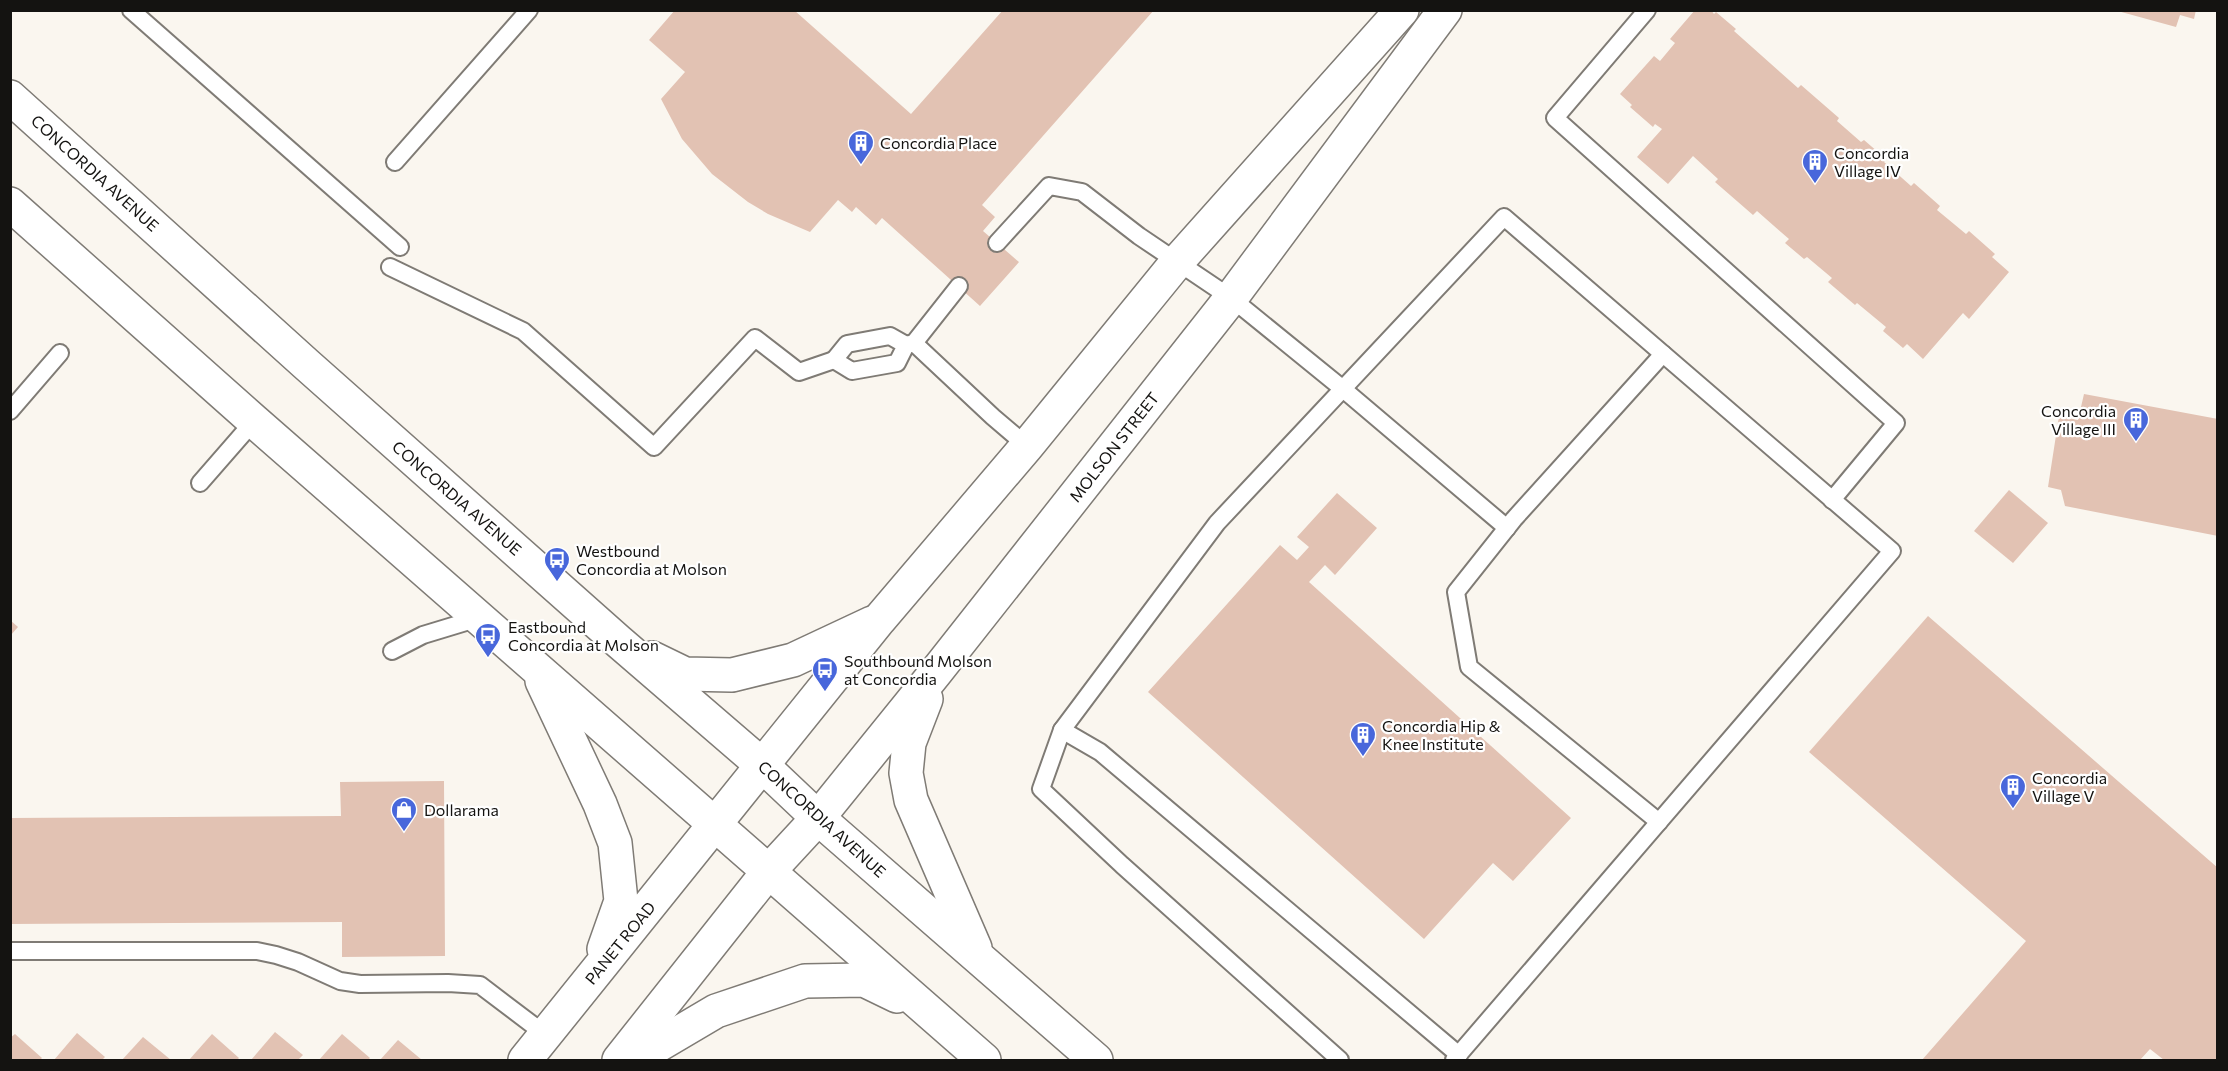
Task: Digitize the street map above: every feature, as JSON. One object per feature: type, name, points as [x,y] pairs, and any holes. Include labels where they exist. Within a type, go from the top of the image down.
[{"type":"main road","points":[[715,825],[879,620],[1027,446],[1178,262],[1402,10]]},
{"type":"main road","name":"MOLSON STREET","points":[[768,872],[818,818],[936,672],[1231,298],[1445,10]]},
{"type":"main road","name":"CONCORDIA AVENUE","points":[[10,97],[314,372],[763,766],[818,818],[1096,1060]]},
{"type":"main road","points":[[10,204],[254,422],[984,1060]]},
{"type":"main road","points":[[618,641],[685,674],[732,675],[793,660],[879,620]]},
{"type":"main road","points":[[537,668],[600,804],[615,843],[621,901],[594,975]]},
{"type":"main road","points":[[936,672],[909,743],[906,773],[912,801],[980,958]]},
{"type":"main road","name":"PANET ROAD","points":[[525,1060],[715,825]]},
{"type":"main road","points":[[619,1060],[768,872]]},
{"type":"main road","points":[[633,1060],[716,1011],[805,981],[864,980],[924,1008]]},
{"type":"lane","points":[[132,10],[400,247]]},
{"type":"lane","points":[[395,162],[529,10]]},
{"type":"lane","points":[[1647,10],[1555,118],[1896,423],[1832,500]]},
{"type":"lane","points":[[997,243],[1049,186],[1082,192],[1139,236],[1231,298],[1507,528]]},
{"type":"lane","points":[[1062,730],[1100,752],[1457,1058],[1892,551],[1504,217],[1217,523],[1062,730],[1041,789],[1340,1060]]},
{"type":"lane","points":[[390,267],[523,331],[654,447],[755,338],[799,372],[834,360],[847,344],[891,336],[910,344],[1027,446]]},
{"type":"lane","points":[[834,360],[852,371],[897,363],[959,286]]},
{"type":"lane","points":[[10,411],[60,353]]},
{"type":"lane","points":[[1659,822],[1469,667],[1456,592],[1507,528],[1663,354]]},
{"type":"lane","points":[[200,483],[254,422]]},
{"type":"lane","points":[[392,651],[423,635],[479,618]]},
{"type":"lane","points":[[10,951],[257,951],[298,962],[340,981],[360,984],[480,985],[546,1035]]},
{"type":"building","name":"Concordia Place","points":[[675,10],[794,10],[911,114],[1003,10],[1154,10],[982,205],[995,217],[983,231],[1019,262],[980,306],[882,218],[876,225],[856,207],[852,212],[838,200],[810,232],[768,214],[748,202],[712,174],[682,139],[661,99],[685,72],[649,40]]},
{"type":"building","name":"Concordia Village IV","points":[[1695,10],[1711,10],[1714,14],[1716,12],[1798,88],[1801,85],[1839,118],[1837,121],[1861,142],[1864,140],[1886,159],[1884,162],[1911,186],[1914,183],[1940,206],[1937,210],[1966,234],[1969,231],[1995,254],[1992,257],[2009,272],[1969,319],[1963,313],[1923,359],[1907,344],[1903,348],[1883,331],[1886,327],[1828,282],[1832,278],[1807,257],[1804,259],[1785,243],[1789,239],[1757,211],[1753,215],[1715,182],[1718,179],[1693,156],[1668,184],[1637,157],[1662,129],[1655,124],[1653,127],[1630,107],[1632,105],[1620,94],[1654,56],[1660,61],[1675,43],[1670,39]]},
{"type":"building","points":[[2114,10],[2196,10],[2194,19],[2180,15],[2176,27]]},
{"type":"building","name":"Concordia Village III","points":[[2084,394],[2218,419],[2218,536],[2065,506],[2061,490],[2048,487],[2059,416],[2078,420]]},
{"type":"building","points":[[2009,490],[2048,523],[2013,563],[1974,531]]},
{"type":"building","name":"Concordia Hip & Knee Institute","points":[[1337,493],[1377,528],[1335,575],[1325,565],[1309,582],[1571,818],[1513,881],[1493,863],[1424,939],[1148,692],[1280,545],[1297,560],[1309,547],[1297,537]]},
{"type":"building","name":"Concordia Village V","points":[[1928,616],[2218,868],[2218,1060],[2164,1060],[2150,1049],[2140,1060],[1922,1060],[2026,941],[1809,752]]},
{"type":"building","points":[[10,620],[18,627],[10,636]]},
{"type":"building","points":[[444,781],[445,956],[342,957],[342,922],[10,924],[10,818],[341,816],[340,782]]},
{"type":"building","points":[[275,1032],[303,1055],[298,1060],[251,1060]]},
{"type":"building","points":[[77,1033],[105,1057],[102,1060],[54,1060]]},
{"type":"building","points":[[15,1034],[42,1058],[40,1060],[10,1060],[10,1038]]},
{"type":"building","points":[[212,1034],[239,1058],[237,1060],[189,1060]]},
{"type":"building","points":[[342,1034],[370,1058],[368,1060],[319,1060]]},
{"type":"building","points":[[143,1037],[171,1060],[122,1060]]},
{"type":"building","points":[[398,1040],[422,1060],[380,1060]]},
{"type":"place","name":"Concordia Place","points":[[861,166]]},
{"type":"place","name":"Concordia Village IV","points":[[1815,185]]},
{"type":"place","name":"Concordia Village III","points":[[2136,443]]},
{"type":"place","name":"Westbound Concordia at Molson","points":[[557,583]]},
{"type":"place","name":"Eastbound Concordia at Molson","points":[[488,659]]},
{"type":"place","name":"Southbound Molson at Concordia","points":[[825,693]]},
{"type":"place","name":"Concordia Hip & Knee Institute","points":[[1363,758]]},
{"type":"place","name":"Concordia Village V","points":[[2013,810]]},
{"type":"place","name":"Dollarama","points":[[404,833]]}]
